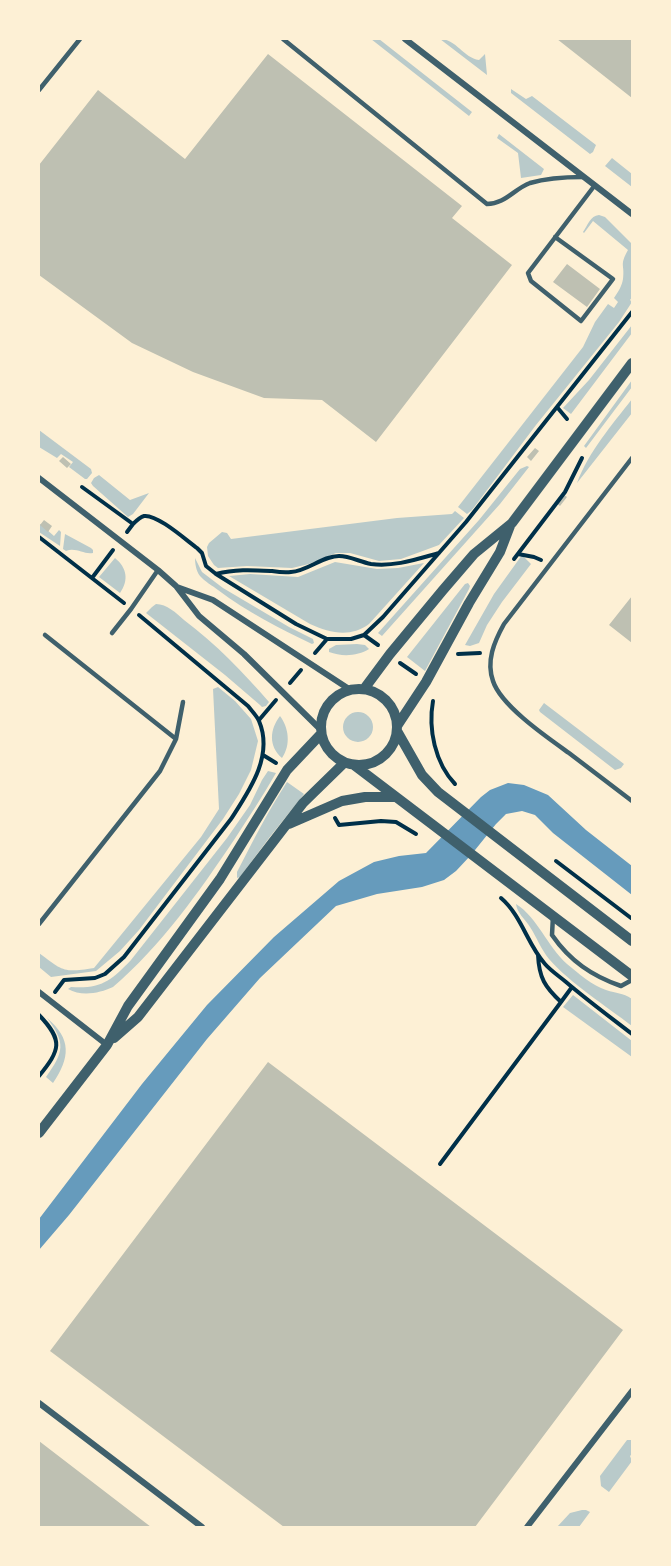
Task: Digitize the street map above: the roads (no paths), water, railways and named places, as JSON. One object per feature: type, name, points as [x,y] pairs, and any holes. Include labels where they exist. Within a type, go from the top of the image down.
[{"type":"street","points":[[405,39],[632,214]]},
{"type":"street","points":[[364,689],[390,654],[474,554],[512,523],[632,363]]},
{"type":"street","points":[[39,478],[176,586],[199,615],[244,654],[321,732]]},
{"type":"street","points":[[397,729],[500,552],[512,523]]},
{"type":"street","points":[[176,586],[213,600],[350,689]]},
{"type":"street","points":[[107,1045],[138,1017],[309,796],[349,764],[372,763],[386,754],[395,740],[397,729],[396,717],[388,701],[373,691],[350,689],[328,704],[321,721],[321,732],[332,754],[349,764],[443,832],[632,978]]},
{"type":"street","points":[[397,729],[422,775],[438,792],[632,941]]},
{"type":"street","points":[[39,1133],[107,1045],[128,1006],[220,879],[287,770],[321,732]]},
{"type":"street","points":[[286,825],[342,801],[365,797],[395,797]]},
{"type":"street","points":[[39,992],[107,1045]]},
{"type":"street","points":[[527,1527],[632,1391]]},
{"type":"street","points":[[39,1403],[202,1527]]},
{"type":"lane","points":[[39,90],[80,39]]},
{"type":"lane","points":[[283,39],[487,204],[495,204],[508,198],[518,189],[530,184],[556,178],[583,177]]},
{"type":"lane","points":[[555,237],[613,279],[581,321],[531,281],[528,273],[555,237],[595,185]]},
{"type":"lane","points":[[632,458],[504,624],[495,640],[490,667],[493,683],[503,699],[544,734],[632,801]]},
{"type":"lane","points":[[112,633],[158,570]]},
{"type":"lane","points":[[45,635],[176,739]]},
{"type":"lane","points":[[39,924],[160,771],[176,739],[183,702]]},
{"type":"lane","points":[[553,916],[552,935],[563,950],[587,970],[605,981],[621,986],[632,978]]},
{"type":"water","points":[[508,783],[524,785],[548,795],[586,830],[632,866],[632,895],[553,833],[535,815],[522,811],[506,814],[456,871],[444,880],[422,887],[377,894],[336,906],[260,978],[207,1039],[39,1250],[39,1219],[142,1084],[207,1005],[274,937],[339,881],[374,862],[426,853],[481,797],[490,790]]}]
